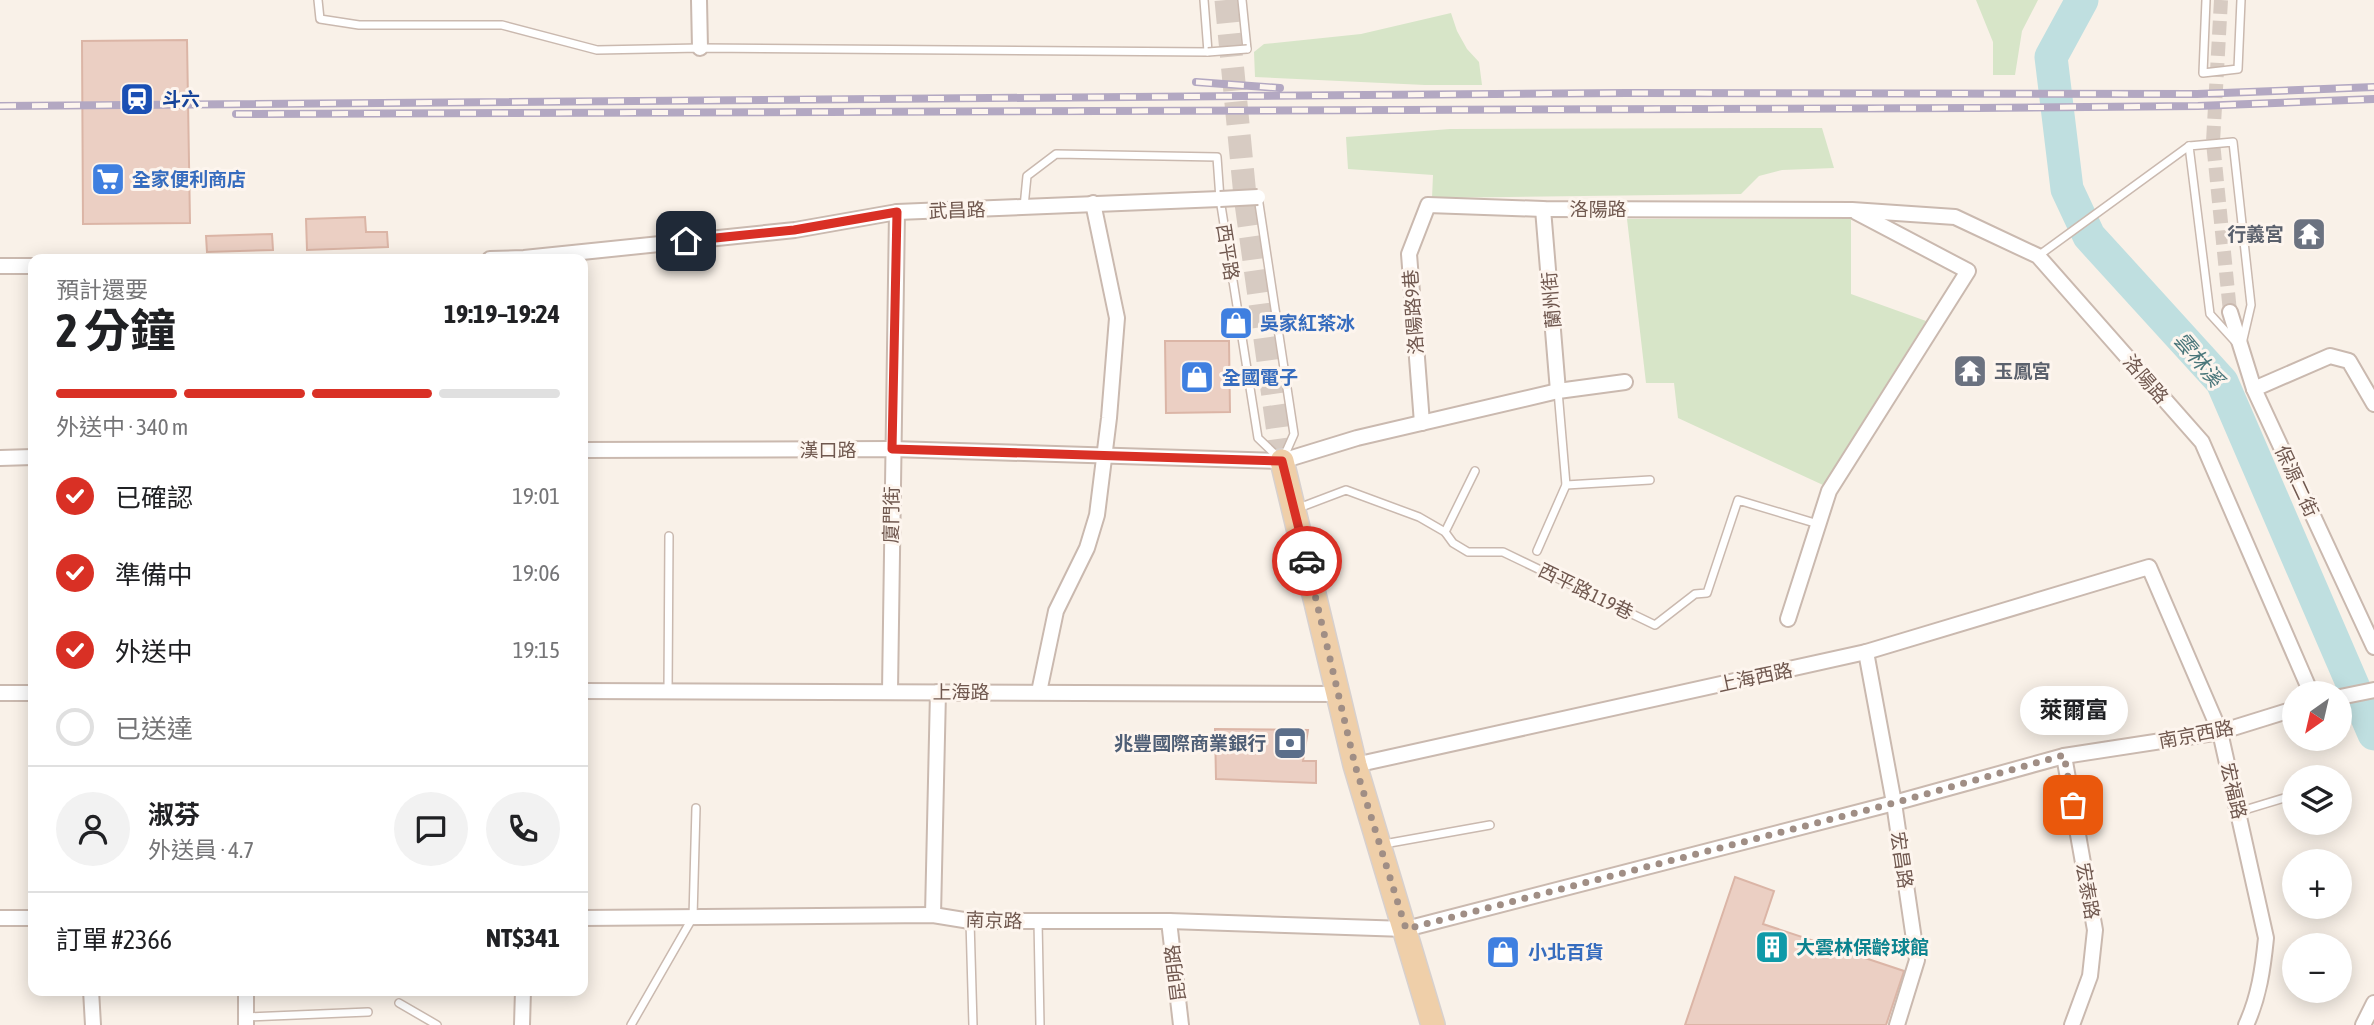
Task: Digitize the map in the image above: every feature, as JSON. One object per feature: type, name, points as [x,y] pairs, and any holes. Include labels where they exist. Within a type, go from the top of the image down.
[{"type":"main road","points":[[1282,461],[1355,765],[1433,1025]]},
{"type":"street","points":[[699,0],[700,48]]},
{"type":"street","name":"武昌路","points":[[563,254],[794,230],[897,212],[1258,197]]},
{"type":"street","points":[[1039,692],[1056,611],[1087,548],[1097,515],[1104,456],[1117,318],[1093,203]]},
{"type":"street","name":"洛陽路","points":[[1428,205],[1544,209],[1852,210],[1955,217],[2038,256],[2202,442],[2306,681]]},
{"type":"street","name":"洛陽路9巷","points":[[1422,423],[1409,254],[1428,205]]},
{"type":"street","name":"蘭州街","points":[[1544,209],[1558,391]]},
{"type":"street","name":"洛陽路","points":[[1788,619],[1829,491],[1968,271],[1852,210]]},
{"type":"street","name":"廈門街","points":[[890,691],[897,212]]},
{"type":"street","points":[[0,266],[28,266]]},
{"type":"street","name":"保源二街","points":[[2230,312],[2253,389],[2374,647]]},
{"type":"street","points":[[2253,389],[2330,356],[2349,360],[2374,404]]},
{"type":"street","points":[[1282,461],[1357,438],[1558,391],[1625,382]]},
{"type":"street","name":"漢口路","points":[[588,450],[892,449],[1282,461]]},
{"type":"street","points":[[0,458],[28,457]]},
{"type":"street","name":"上海西路","points":[[1355,765],[1866,652],[2149,567]]},
{"type":"street","name":"宏福路","points":[[2149,567],[2220,732],[2266,938],[2262,972],[2246,1025]]},
{"type":"street","name":"宏昌路","points":[[1866,652],[1894,803],[1917,960],[1897,1025]]},
{"type":"street","points":[[2352,695],[2374,690]]},
{"type":"street","name":"上海路","points":[[588,691],[1338,694]]},
{"type":"street","points":[[933,915],[938,692]]},
{"type":"street","points":[[0,693],[28,693]]},
{"type":"street","name":"南京西路","points":[[1406,929],[1894,803],[2064,755],[2220,732],[2282,713]]},
{"type":"street","name":"宏泰路","points":[[2064,755],[2095,930],[2090,976],[2072,1025]]},
{"type":"street","name":"南京路","points":[[588,918],[933,915],[970,921],[1169,921],[1406,929]]},
{"type":"street","points":[[0,918],[28,918]]},
{"type":"street","name":"昆明路","points":[[1169,921],[1181,1025]]},
{"type":"street","points":[[91,996],[93,1025]]},
{"type":"street","points":[[246,996],[246,1021]]},
{"type":"street","points":[[522,1025],[523,996]]},
{"type":"street","points":[[2363,1025],[2374,1003]]},
{"type":"lane","points":[[318,0],[320,19],[359,25],[502,25],[597,50],[700,48],[1208,52],[1247,49],[1241,0]]},
{"type":"lane","points":[[1204,0],[1208,52]]},
{"type":"lane","points":[[2206,0],[2203,73],[2238,69],[2241,0]]},
{"type":"lane","points":[[2038,256],[2189,146],[2233,142],[2251,305],[2241,348]]},
{"type":"lane","points":[[2189,146],[2210,314],[2241,348]]},
{"type":"lane","name":"西平路","points":[[1024,207],[1027,176],[1056,154],[1217,157],[1220,199],[1258,438],[1282,461],[1294,434],[1258,197]]},
{"type":"lane","points":[[1537,551],[1566,485],[1558,391]]},
{"type":"lane","points":[[1445,532],[1475,471]]},
{"type":"lane","points":[[1566,485],[1650,480]]},
{"type":"lane","name":"西平路119巷","points":[[1294,509],[1346,490],[1419,517],[1445,532],[1453,543],[1468,552],[1503,552],[1655,625],[1695,594],[1707,593],[1738,500],[1818,524]]},
{"type":"lane","points":[[668,691],[669,536]]},
{"type":"lane","points":[[2238,812],[2282,799]]},
{"type":"lane","points":[[631,1025],[693,917],[696,808]]},
{"type":"lane","points":[[1380,845],[1490,825]]},
{"type":"lane","points":[[970,921],[973,1025]]},
{"type":"lane","points":[[1038,921],[1040,1025]]},
{"type":"lane","points":[[399,1003],[437,1025]]},
{"type":"lane","points":[[246,1021],[368,1012]]},
{"type":"green space","points":[[1976,0],[2038,0],[2022,31],[2015,75],[1993,75],[1993,42]]},
{"type":"green space","points":[[1451,13],[1467,49],[1479,62],[1482,85],[1255,77],[1254,52],[1264,44],[1361,34]]},
{"type":"green space","points":[[1822,128],[1834,168],[1782,170],[1759,176],[1741,194],[1432,198],[1433,175],[1348,169],[1346,137],[1450,129]]},
{"type":"green space","points":[[1627,219],[1851,219],[1851,294],[1926,321],[1823,485],[1678,418],[1674,383],[1646,383]]},
{"type":"building","points":[[187,40],[190,223],[83,224],[82,41]]},
{"type":"building","points":[[365,217],[366,232],[387,232],[388,247],[307,250],[306,219]]},
{"type":"building","points":[[272,234],[273,250],[207,252],[206,236]]},
{"type":"building","name":"全國電子","points":[[1165,341],[1229,341],[1230,412],[1166,413]]},
{"type":"building","points":[[1215,729],[1308,730],[1303,761],[1316,761],[1316,783],[1216,779]]},
{"type":"building","name":"大雲林保齡球館","points":[[1735,877],[1774,891],[1763,924],[1904,971],[1886,1025],[1685,1025]]},
{"type":"waterway","name":"雲林溪","points":[[2082,0],[2051,57],[2067,189],[2089,236],[2222,382],[2374,734]]},
{"type":"tunnel","points":[[1226,0],[1245,196],[1282,461]]},
{"type":"tunnel","points":[[2221,0],[2213,142],[2230,312]]},
{"type":"railway","points":[[1196,82],[1280,88]]},
{"type":"railway","points":[[0,106],[1627,93],[2197,94],[2374,87]]},
{"type":"railway","points":[[236,114],[1977,108],[2198,106],[2374,99]]},
{"type":"way so far","points":[[1307,561],[1355,765],[1406,929],[1894,803],[2064,755],[2073,805]]},
{"type":"place","name":"斗六","points":[[137,99]]},
{"type":"place","name":"全家便利商店","points":[[108,179]]},
{"type":"place","name":"行義宮","points":[[2309,234]]},
{"type":"place","name":"吳家紅茶冰","points":[[1236,323]]},
{"type":"place","name":"玉鳳宮","points":[[1970,371]]},
{"type":"place","name":"全國電子","points":[[1197,377]]},
{"type":"place","name":"兆豐國際商業銀行","points":[[1290,743]]},
{"type":"place","name":"萊爾富","points":[[2073,805]]},
{"type":"place","name":"大雲林保齡球館","points":[[1772,947]]},
{"type":"place","name":"小北百貨","points":[[1503,952]]},
{"type":"route","points":[[686,241],[794,230],[897,212],[892,449],[1282,461],[1307,561]]}]
